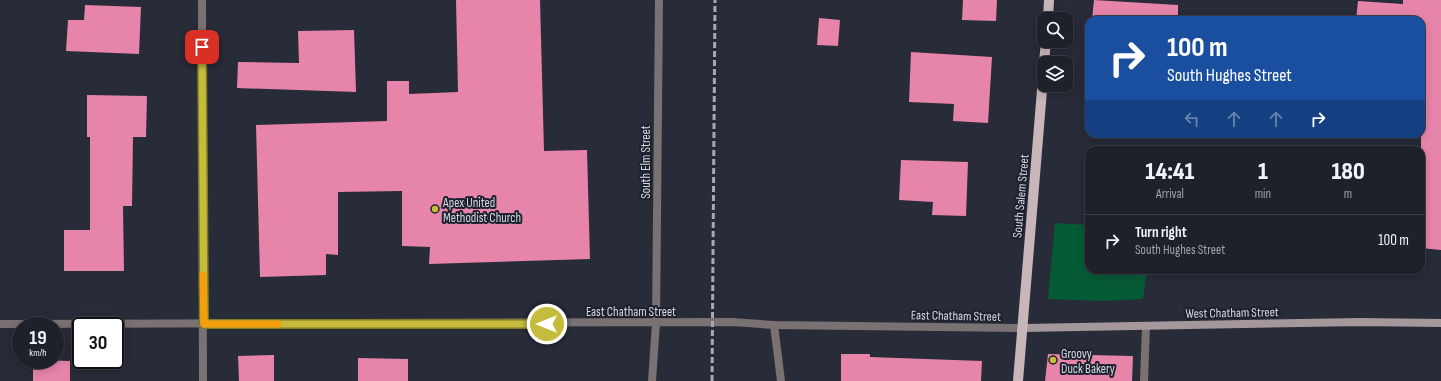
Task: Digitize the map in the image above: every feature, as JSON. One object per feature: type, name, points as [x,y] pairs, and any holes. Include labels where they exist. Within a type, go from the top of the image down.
[{"type":"main road","points":[[1048,12],[1049,0]]},
{"type":"main road","name":"South Salem Street","points":[[1018,381],[1042,92]]},
{"type":"street","points":[[202,0],[203,381]]},
{"type":"street","name":"South Elm Street","points":[[652,381],[656,323],[658,0]]},
{"type":"street","name":"East Chatham Street","points":[[0,324],[744,322],[774,325],[1023,328]]},
{"type":"street","name":"West Chatham Street","points":[[1023,328],[1361,322],[1441,323]]},
{"type":"street","points":[[774,325],[781,381]]},
{"type":"street","points":[[1144,381],[1146,326]]},
{"type":"green space","points":[[1055,223],[1085,225],[1085,274],[1146,274],[1143,299],[1104,301],[1048,299]]},
{"type":"building","points":[[456,0],[540,0],[544,151],[587,150],[590,259],[429,264],[430,247],[402,246],[402,191],[338,192],[338,255],[326,254],[326,275],[260,277],[256,125],[387,121],[387,81],[409,81],[409,94],[458,92]]},
{"type":"building","points":[[963,0],[997,0],[996,21],[962,20]]},
{"type":"building","points":[[1094,0],[1178,5],[1178,16],[1092,16]]},
{"type":"building","points":[[1403,0],[1441,0],[1441,250],[1425,248],[1425,146],[1421,146],[1421,138],[1425,138],[1425,16],[1356,16],[1358,1],[1403,4]]},
{"type":"building","points":[[85,5],[141,7],[139,54],[66,51],[68,20],[84,20]]},
{"type":"building","points":[[819,18],[840,20],[838,46],[817,45]]},
{"type":"building","points":[[354,30],[356,92],[237,88],[238,62],[299,63],[298,31]]},
{"type":"building","points":[[911,52],[992,57],[988,123],[953,121],[954,104],[909,102]]},
{"type":"building","points":[[87,95],[147,96],[146,137],[133,137],[132,206],[123,206],[124,271],[64,271],[64,230],[90,230],[90,137],[87,137]]},
{"type":"building","points":[[901,160],[968,162],[966,216],[932,215],[933,202],[899,200]]},
{"type":"building","points":[[841,354],[870,354],[870,357],[982,361],[981,381],[841,381]]},
{"type":"building","points":[[1048,354],[1133,356],[1132,381],[1045,381]]},
{"type":"building","points":[[274,355],[274,381],[239,381],[238,356]]},
{"type":"building","points":[[358,358],[408,359],[408,381],[358,381]]},
{"type":"building","points":[[64,361],[70,361],[70,381],[33,381],[33,369],[64,369]]},
{"type":"railway","points":[[712,381],[715,0]]},
{"type":"slow traffic","points":[[203,275],[204,324],[278,324]]},
{"type":"place","name":"Apex United Methodist Church","points":[[435,209]]},
{"type":"place","name":"Groovy Duck Bakery","points":[[1053,360]]},
{"type":"route","points":[[202,47],[204,324],[547,324]]}]
